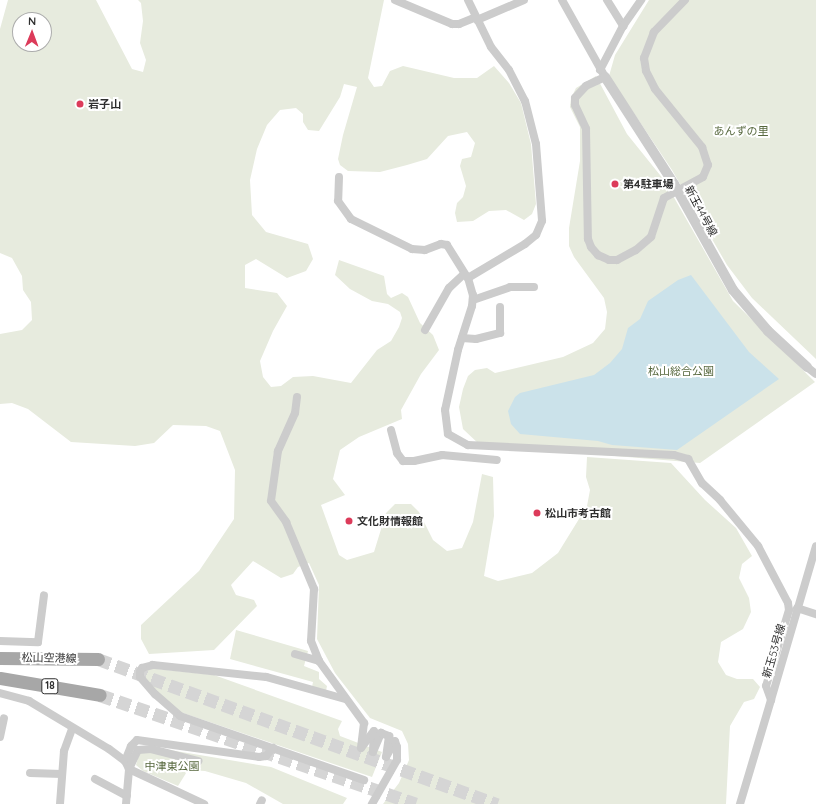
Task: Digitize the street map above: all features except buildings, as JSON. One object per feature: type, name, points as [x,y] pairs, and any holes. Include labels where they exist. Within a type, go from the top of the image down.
[{"type":"main road","name":"松山空港線","points":[[0,658],[98,659]]},
{"type":"main road","name":"18","points":[[0,678],[100,695]]},
{"type":"street","points":[[395,0],[452,24],[459,24],[524,0]]},
{"type":"street","points":[[425,330],[449,288],[466,276],[525,244],[536,235],[542,220],[536,144],[525,101],[476,18],[468,0]]},
{"type":"street","name":"新玉44号線","points":[[562,0],[602,73],[674,184],[733,290],[768,330],[816,374]]},
{"type":"street","points":[[607,0],[624,26]]},
{"type":"street","points":[[641,0],[624,26],[602,73],[586,86],[575,98],[575,105],[586,129],[588,239],[591,247],[598,256],[609,260],[617,260],[636,250],[651,237],[664,198],[703,177],[708,165],[702,147],[655,89],[646,71],[644,58],[654,32],[685,0]]},
{"type":"street","points":[[339,177],[338,202],[351,219],[412,249],[425,250],[440,244],[447,245],[466,276],[473,300],[462,338],[445,410],[448,434],[468,445],[674,455],[688,459],[702,483],[720,500],[758,546],[788,603],[789,610],[766,686],[771,700]]},
{"type":"street","points":[[473,300],[510,287],[534,288]]},
{"type":"street","points":[[462,338],[476,339],[500,333],[500,307]]},
{"type":"street","points":[[297,397],[295,413],[278,451],[271,502],[286,522],[314,588],[311,641],[319,660],[364,723],[361,748],[374,731],[373,752],[381,733],[389,736],[386,757],[395,741],[397,747],[397,760],[372,804]]},
{"type":"street","points":[[391,430],[397,453],[403,461],[414,461],[442,455],[497,460]]},
{"type":"street","name":"新玉53号線","points":[[740,804],[816,546]]},
{"type":"street","points":[[0,641],[38,642],[44,595]]},
{"type":"street","points":[[798,608],[816,614]]},
{"type":"street","points":[[295,654],[319,660]]},
{"type":"street","points":[[346,699],[266,677],[153,665],[142,668],[140,677],[168,708],[180,716],[364,780]]},
{"type":"street","points":[[0,693],[22,698],[72,729],[109,749],[125,761],[129,769],[204,804]]},
{"type":"street","points":[[0,737],[4,718]]},
{"type":"street","points":[[60,804],[64,751],[72,729]]},
{"type":"street","points":[[125,761],[131,746],[137,740],[259,758],[266,756],[273,748]]},
{"type":"street","points":[[95,779],[126,800],[129,769],[138,750],[143,748],[198,761]]},
{"type":"street","points":[[30,773],[62,774]]},
{"type":"green space","points":[[8,0],[96,0],[132,69],[143,72],[146,60],[140,43],[143,21],[141,3],[138,0],[384,0],[368,78],[374,87],[382,86],[390,71],[403,66],[454,78],[477,78],[494,66],[509,83],[521,103],[531,144],[536,204],[532,214],[524,220],[506,210],[489,211],[473,221],[457,222],[455,213],[457,203],[463,197],[466,186],[460,166],[462,159],[471,157],[475,143],[467,132],[448,136],[427,159],[407,165],[380,172],[348,171],[340,165],[338,159],[343,135],[357,87],[344,84],[340,97],[319,131],[308,130],[303,122],[303,114],[296,108],[280,110],[267,125],[257,149],[250,180],[252,215],[266,232],[308,244],[313,259],[306,271],[287,278],[256,259],[245,265],[245,288],[277,293],[287,306],[273,331],[260,361],[263,377],[271,387],[281,386],[293,377],[313,376],[351,383],[377,350],[391,341],[402,318],[400,312],[388,304],[372,301],[350,289],[335,275],[339,260],[384,276],[387,294],[391,298],[402,293],[408,297],[420,323],[433,335],[439,350],[421,374],[401,410],[402,419],[359,437],[340,450],[333,479],[345,495],[321,505],[339,555],[347,560],[374,552],[386,513],[395,504],[411,504],[419,512],[433,540],[447,551],[462,548],[473,522],[482,474],[493,477],[494,516],[484,576],[498,581],[532,573],[558,553],[587,506],[590,490],[586,477],[587,457],[671,463],[705,500],[736,528],[752,556],[742,564],[739,578],[749,598],[751,612],[743,629],[721,642],[718,662],[726,675],[737,679],[753,679],[760,687],[754,699],[744,702],[730,726],[726,804],[383,804],[399,783],[409,760],[408,744],[402,731],[370,718],[335,673],[317,639],[319,585],[309,563],[298,567],[293,574],[281,578],[253,561],[231,585],[236,595],[254,600],[257,606],[214,650],[149,654],[141,639],[141,625],[199,571],[234,519],[235,470],[220,431],[206,426],[173,425],[154,443],[135,446],[71,442],[28,409],[12,403],[0,404],[0,334],[22,330],[32,320],[31,302],[23,290],[22,276],[12,258],[0,253],[0,29]]},
{"type":"green space","name":"あんずの里","points":[[649,0],[816,0],[816,359],[752,298],[727,265],[672,170],[609,76],[615,55]]},
{"type":"green space","name":"松山総合公園","points":[[596,76],[627,134],[664,180],[733,301],[815,382],[700,463],[480,445],[463,429],[459,407],[468,376],[475,370],[487,368],[495,373],[563,357],[593,343],[605,329],[607,312],[604,298],[574,257],[569,246],[569,228],[580,161],[580,127],[570,107],[571,98],[576,88]]},
{"type":"green space","points":[[236,630],[308,651],[304,666],[319,672],[319,679],[327,686],[326,691],[312,687],[313,682],[230,659]]},
{"type":"green space","points":[[148,668],[214,675],[342,721],[338,729],[340,736],[382,752],[372,777],[180,712],[169,705],[144,677],[144,671]]},
{"type":"green space","name":"中津東公園","points":[[152,747],[271,767],[347,798],[343,804],[283,804],[246,783],[205,771],[188,770],[178,786],[143,771],[136,765],[140,752]]},
{"type":"water","points":[[691,275],[749,352],[779,379],[677,450],[612,445],[598,441],[520,434],[511,424],[508,411],[515,397],[520,393],[594,375],[610,363],[622,349],[628,328],[640,319],[648,301],[678,280]]},
{"type":"tunnel","points":[[98,659],[497,804]]},
{"type":"tunnel","points":[[100,695],[416,804]]},
{"type":"place","name":"岩子山","points":[[80,104]]},
{"type":"place","name":"第4駐車場","points":[[615,184]]},
{"type":"place","name":"松山市考古館","points":[[537,513]]},
{"type":"place","name":"文化財情報館","points":[[349,521]]}]
